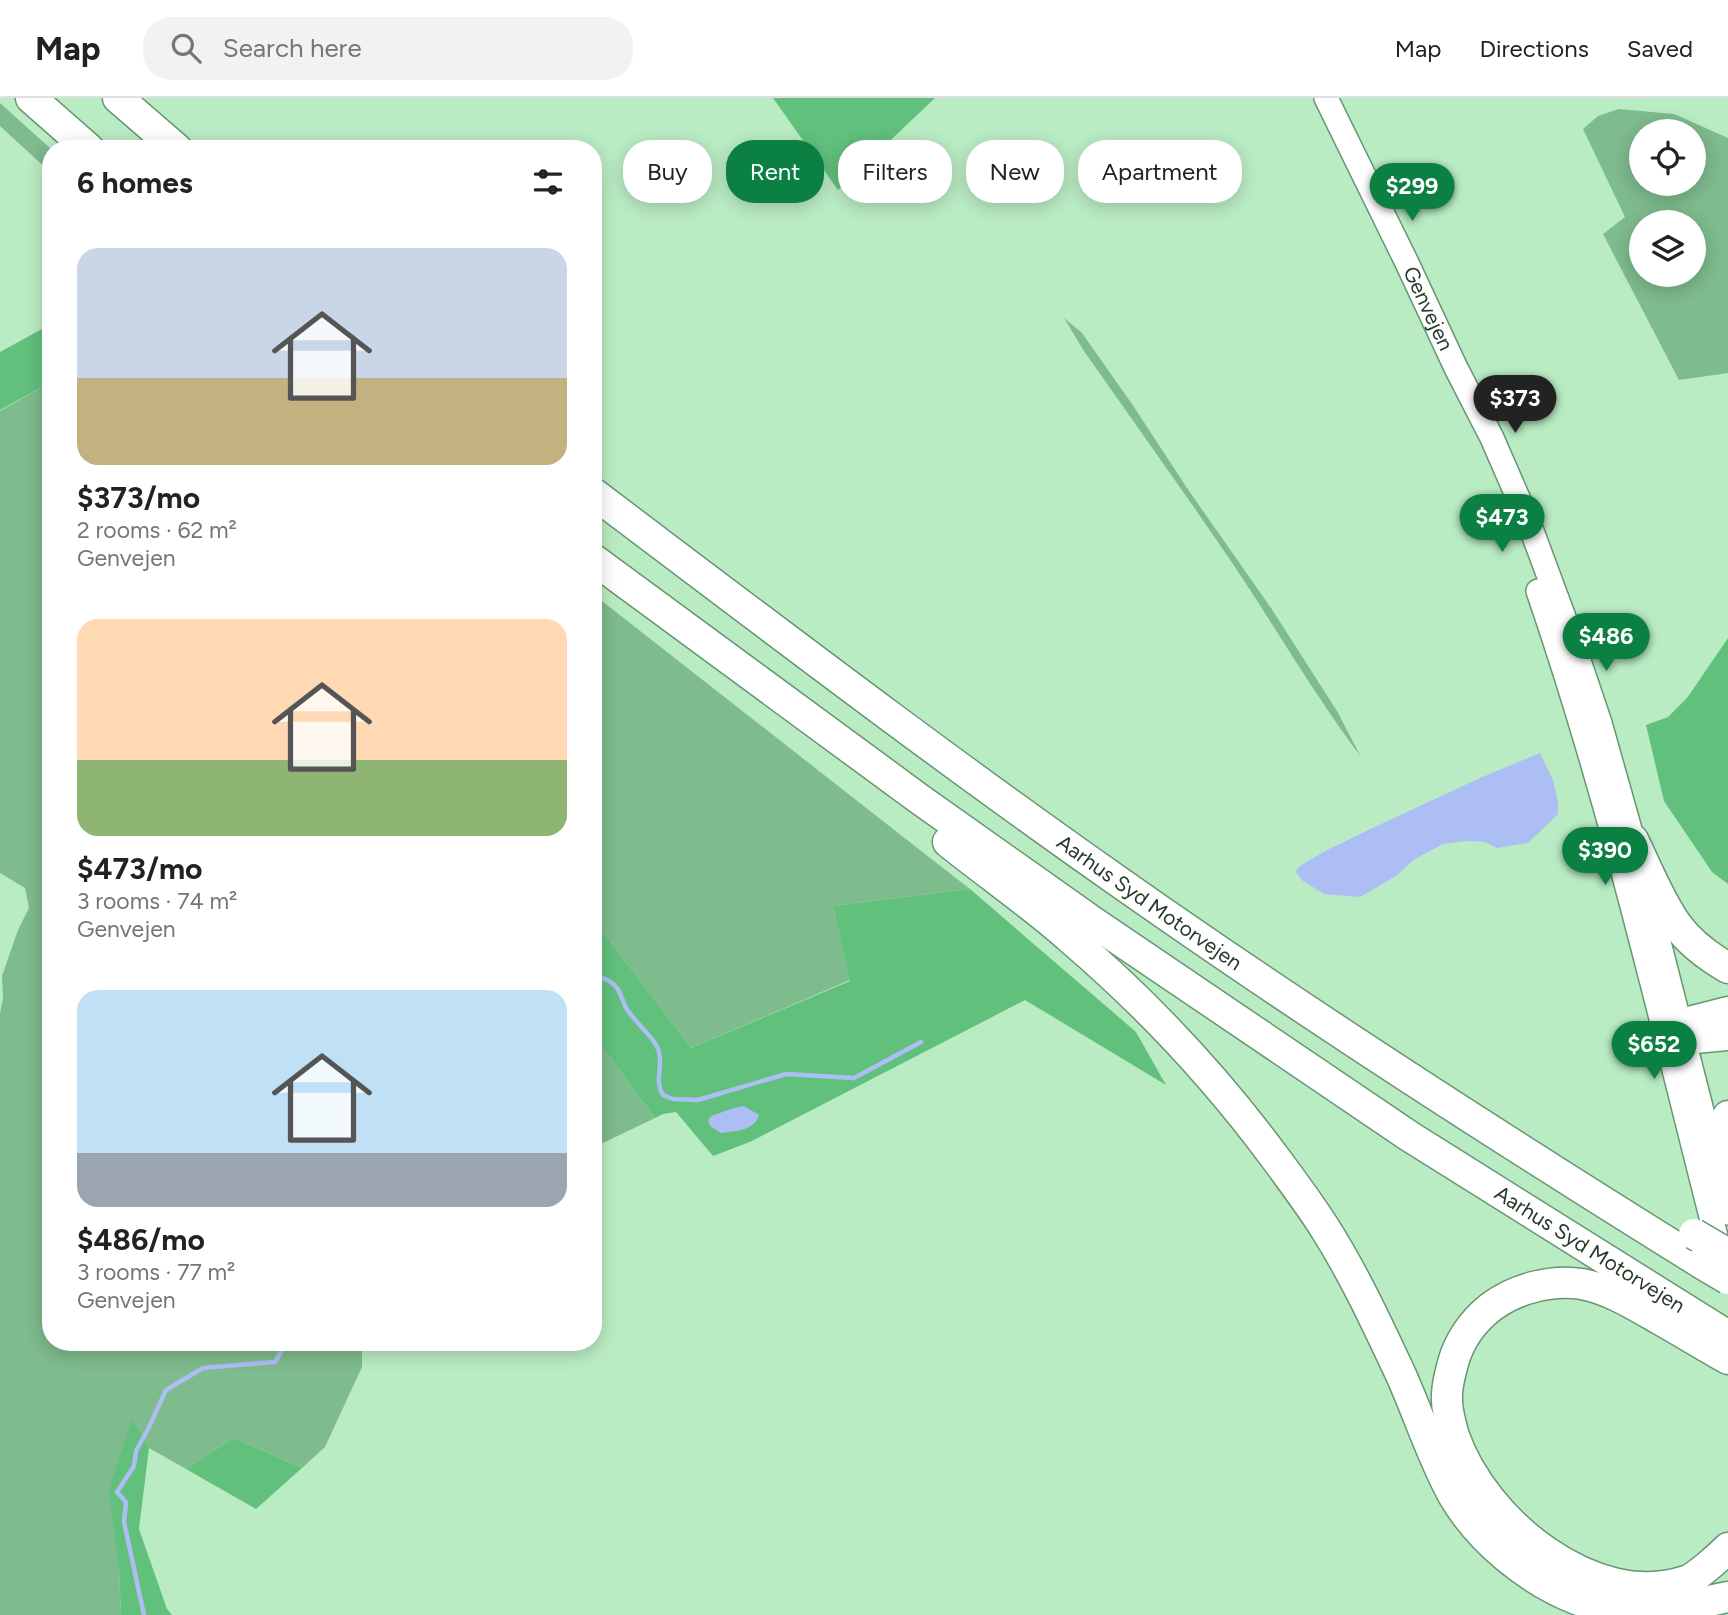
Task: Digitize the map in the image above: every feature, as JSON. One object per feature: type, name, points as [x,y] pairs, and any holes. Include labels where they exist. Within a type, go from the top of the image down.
[{"type":"highway","points":[[31,98],[79,140]]},
{"type":"highway","points":[[118,98],[167,140]]},
{"type":"highway","name":"Aarhus Syd Motorvejen","points":[[602,499],[896,722],[1122,884],[1294,1001],[1438,1078],[1707,1250]]},
{"type":"highway","name":"Aarhus Syd Motorvejen","points":[[602,566],[1093,922],[1271,1044],[1724,1345]]},
{"type":"highway","points":[[799,711],[824,746],[1071,939],[1148,1009],[1221,1090],[1276,1158],[1326,1230],[1397,1366],[1454,1497],[1506,1558],[1541,1582],[1576,1599],[1618,1611],[1656,1615]]},
{"type":"highway","points":[[1633,840],[1677,926],[1714,960],[1728,968]]},
{"type":"highway","points":[[1677,1033],[1728,1012]]},
{"type":"highway","points":[[1677,1033],[1728,1035]]},
{"type":"highway","points":[[1726,1205],[1724,1146],[1728,1116]]},
{"type":"highway","points":[[1707,1250],[1728,1281]]},
{"type":"highway","points":[[1724,1345],[1583,1284],[1543,1285],[1500,1300],[1481,1315],[1456,1352],[1446,1400],[1459,1448],[1480,1486],[1507,1520],[1562,1562],[1603,1579],[1626,1585],[1648,1586],[1728,1573]]},
{"type":"highway","points":[[1689,1580],[1728,1548]]},
{"type":"highway","points":[[1648,1614],[1728,1597]]},
{"type":"street","name":"Genvejen","points":[[1326,98],[1492,438],[1529,523],[1568,628],[1600,723],[1633,840],[1677,1033],[1728,1281]]},
{"type":"street","name":"Genvejen","points":[[1456,368],[1518,532],[1556,643],[1616,845],[1677,1033],[1726,1205]]},
{"type":"green space","points":[[773,98],[935,98],[891,140],[838,140],[838,190],[824,170],[824,140],[803,140]]},
{"type":"green space","points":[[0,103],[42,141],[42,165],[0,126]]},
{"type":"green space","points":[[1619,109],[1674,114],[1685,119],[1629,119],[1629,196],[1706,196],[1706,128],[1728,138],[1728,373],[1679,380],[1631,287],[1706,287],[1706,210],[1629,210],[1629,284],[1603,234],[1625,217],[1583,129],[1598,116]]},
{"type":"green space","points":[[1064,318],[1082,333],[1271,608],[1337,711],[1361,757],[1237,570],[1084,351]]},
{"type":"green space","points":[[42,329],[42,387],[0,410],[0,352]]},
{"type":"green space","points":[[42,387],[42,1351],[362,1351],[362,1367],[325,1447],[302,1468],[234,1438],[186,1469],[149,1448],[131,1420],[119,1570],[121,1615],[0,1615],[0,1013],[3,998],[2,976],[18,930],[29,908],[25,888],[0,873],[0,411]]},
{"type":"green space","points":[[602,601],[970,889],[833,906],[850,980],[691,1048],[602,931]]},
{"type":"green space","points":[[1728,638],[1728,884],[1712,872],[1664,801],[1646,725],[1668,717],[1687,698]]},
{"type":"green space","points":[[970,889],[1136,1032],[1166,1085],[1025,1000],[752,1141],[713,1156],[676,1112],[655,1118],[602,1046],[602,931],[691,1048],[850,981],[833,906]]},
{"type":"green space","points":[[602,1046],[655,1118],[602,1142]]},
{"type":"green space","points":[[132,1419],[149,1448],[139,1529],[167,1609],[172,1615],[121,1615],[119,1570],[109,1489]]},
{"type":"green space","points":[[234,1438],[302,1468],[256,1509],[186,1469]]},
{"type":"water","points":[[1540,753],[1553,780],[1558,814],[1528,843],[1497,848],[1485,842],[1443,844],[1415,859],[1396,876],[1360,897],[1324,894],[1303,881],[1295,871],[1325,851],[1480,778]]},
{"type":"water","points":[[744,1106],[759,1115],[749,1127],[721,1133],[710,1126],[708,1121],[711,1116]]},
{"type":"waterway","points":[[602,978],[615,985],[630,1014],[657,1046],[660,1058],[660,1090],[663,1095],[673,1099],[698,1100],[786,1074],[854,1078],[921,1042]]},
{"type":"waterway","points":[[144,1615],[124,1522],[126,1502],[117,1492],[134,1466],[136,1451],[166,1390],[203,1368],[275,1362],[282,1351]]}]
